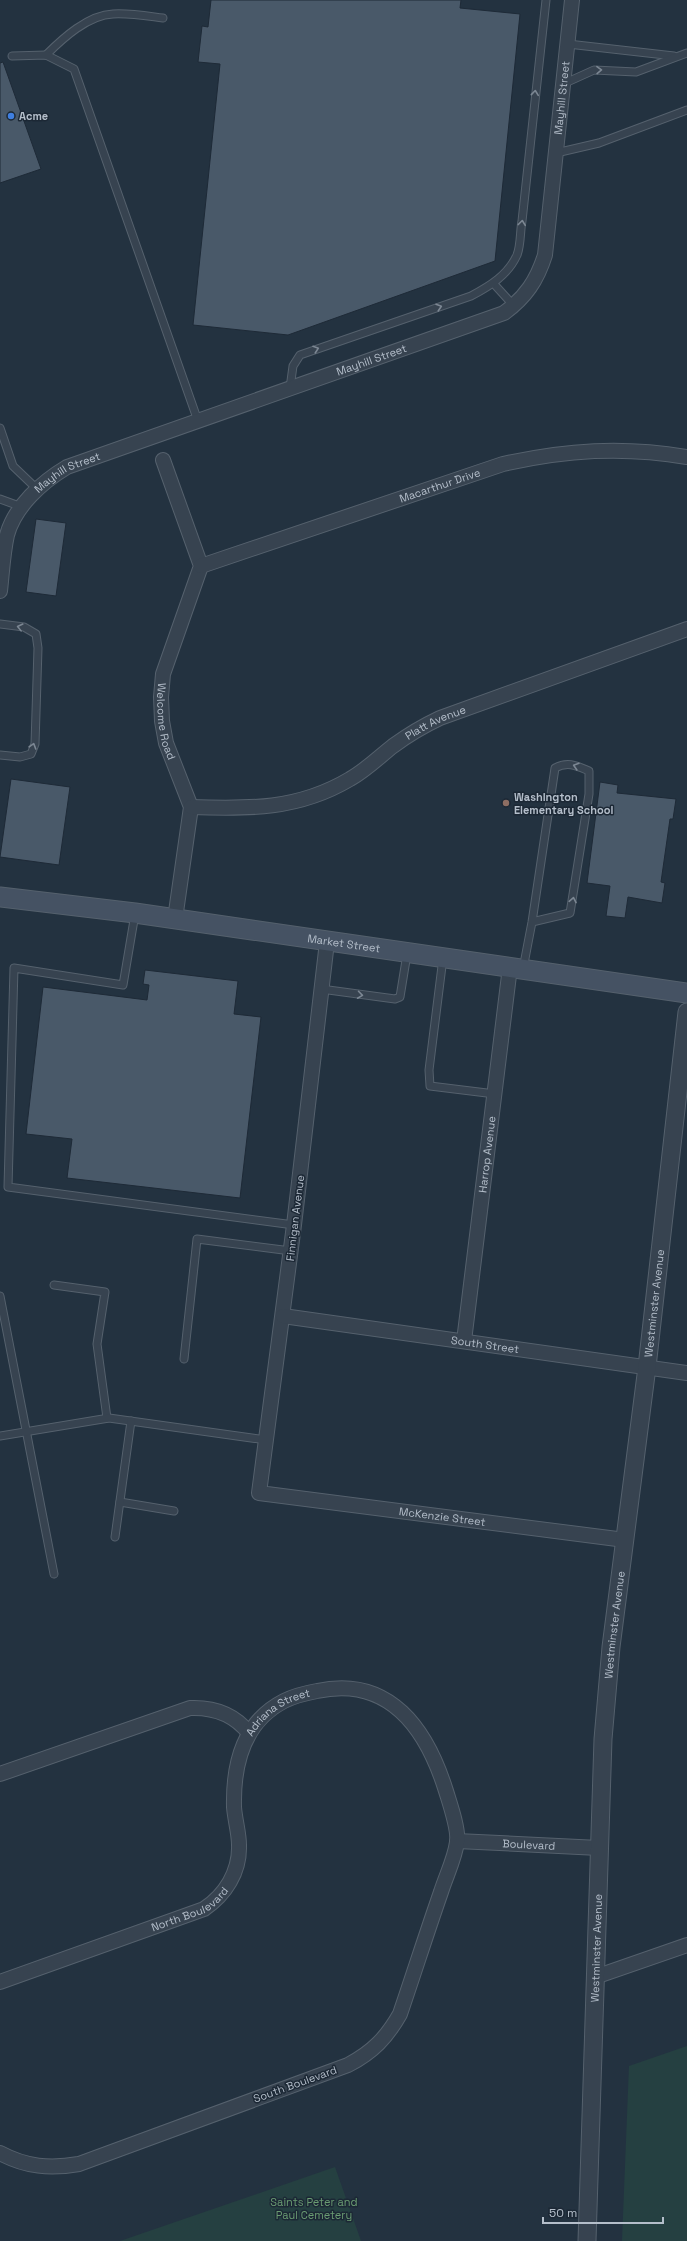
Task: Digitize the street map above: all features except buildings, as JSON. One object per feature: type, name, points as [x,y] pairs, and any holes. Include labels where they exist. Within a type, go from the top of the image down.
[{"type":"main road","name":"Market Street","points":[[0,897],[135,913],[687,993]]},
{"type":"street","name":"Mayhill Street","points":[[0,591],[2,552],[13,520],[37,489],[51,477],[67,467],[504,313],[514,306],[532,287],[540,272],[545,255],[572,0]]},
{"type":"street","name":"Macarthur Drive","points":[[201,566],[503,464],[544,455],[585,450],[620,450],[687,457]]},
{"type":"street","points":[[163,460],[201,566]]},
{"type":"street","name":"Welcome Road","points":[[175,919],[191,807],[166,743],[162,721],[161,697],[163,674],[201,566]]},
{"type":"street","name":"Platt Avenue","points":[[191,807],[264,808],[293,803],[322,793],[349,780],[415,731],[440,718],[687,629]]},
{"type":"street","name":"Finnigan Avenue","points":[[259,1493],[283,1316],[327,942]]},
{"type":"street","name":"Harrop Avenue","points":[[464,1341],[495,1094],[517,968]]},
{"type":"street","name":"Westminster Avenue","points":[[587,2241],[604,1732],[611,1647],[647,1367],[687,1012]]},
{"type":"street","name":"South Street","points":[[283,1316],[687,1373]]},
{"type":"street","name":"McKenzie Street","points":[[259,1493],[625,1540]]},
{"type":"street","name":"Adriana Street","points":[[0,1774],[190,1708],[204,1707],[219,1710],[232,1717],[249,1733],[267,1712],[284,1701],[303,1694],[326,1689],[344,1688],[360,1690],[379,1696],[398,1707],[412,1721],[432,1752],[450,1806],[457,1841]]},
{"type":"street","name":"North Boulevard","points":[[0,1982],[204,1909],[224,1891],[233,1877],[238,1862],[239,1846],[234,1808],[235,1770],[240,1750],[249,1733]]},
{"type":"street","name":"Boulevard","points":[[457,1841],[600,1848]]},
{"type":"street","name":"South Boulevard","points":[[0,2153],[20,2162],[38,2167],[58,2168],[79,2164],[362,2058],[378,2045],[390,2031],[400,2014],[457,1841]]},
{"type":"street","points":[[595,1977],[687,1945]]},
{"type":"lane","points":[[290,388],[293,366],[300,354],[472,296],[494,284],[507,271],[517,254],[546,0]]},
{"type":"lane","points":[[46,55],[59,42],[98,18],[122,14],[163,18]]},
{"type":"lane","points":[[568,44],[676,56]]},
{"type":"lane","points":[[563,84],[594,70],[636,72],[687,53]]},
{"type":"lane","points":[[12,56],[46,55],[74,69],[198,421]]},
{"type":"lane","points":[[556,153],[599,143],[687,110]]},
{"type":"lane","points":[[494,284],[514,306]]},
{"type":"lane","points":[[0,428],[13,466],[37,489]]},
{"type":"lane","points":[[0,499],[23,507]]},
{"type":"lane","points":[[0,624],[24,627],[36,634],[38,648],[35,744],[31,754],[20,757],[0,755]]},
{"type":"lane","points":[[517,968],[532,922],[555,768],[563,764],[575,765],[589,771],[589,794],[570,913],[532,922]]},
{"type":"lane","points":[[135,913],[123,985],[14,968],[8,1187],[294,1225]]},
{"type":"lane","points":[[321,989],[395,999],[400,997],[407,953]]},
{"type":"lane","points":[[443,958],[429,1070],[430,1086],[495,1094]]},
{"type":"lane","points":[[184,1359],[197,1239],[291,1251]]},
{"type":"lane","points":[[54,1285],[105,1292],[97,1344],[107,1418]]},
{"type":"lane","points":[[0,1296],[25,1432],[54,1574]]},
{"type":"lane","points":[[0,1436],[107,1418],[266,1440]]},
{"type":"lane","points":[[115,1536],[132,1421]]},
{"type":"lane","points":[[120,1502],[174,1511]]},
{"type":"green space","points":[[687,2046],[687,2241],[622,2241],[629,2066]]},
{"type":"green space","name":"Saints Peter and Paul Cemetery","points":[[335,2167],[361,2241],[120,2241]]},
{"type":"place","name":"Acme","points":[[11,116]]},
{"type":"place","name":"Washington Elementary School","points":[[506,803]]}]
